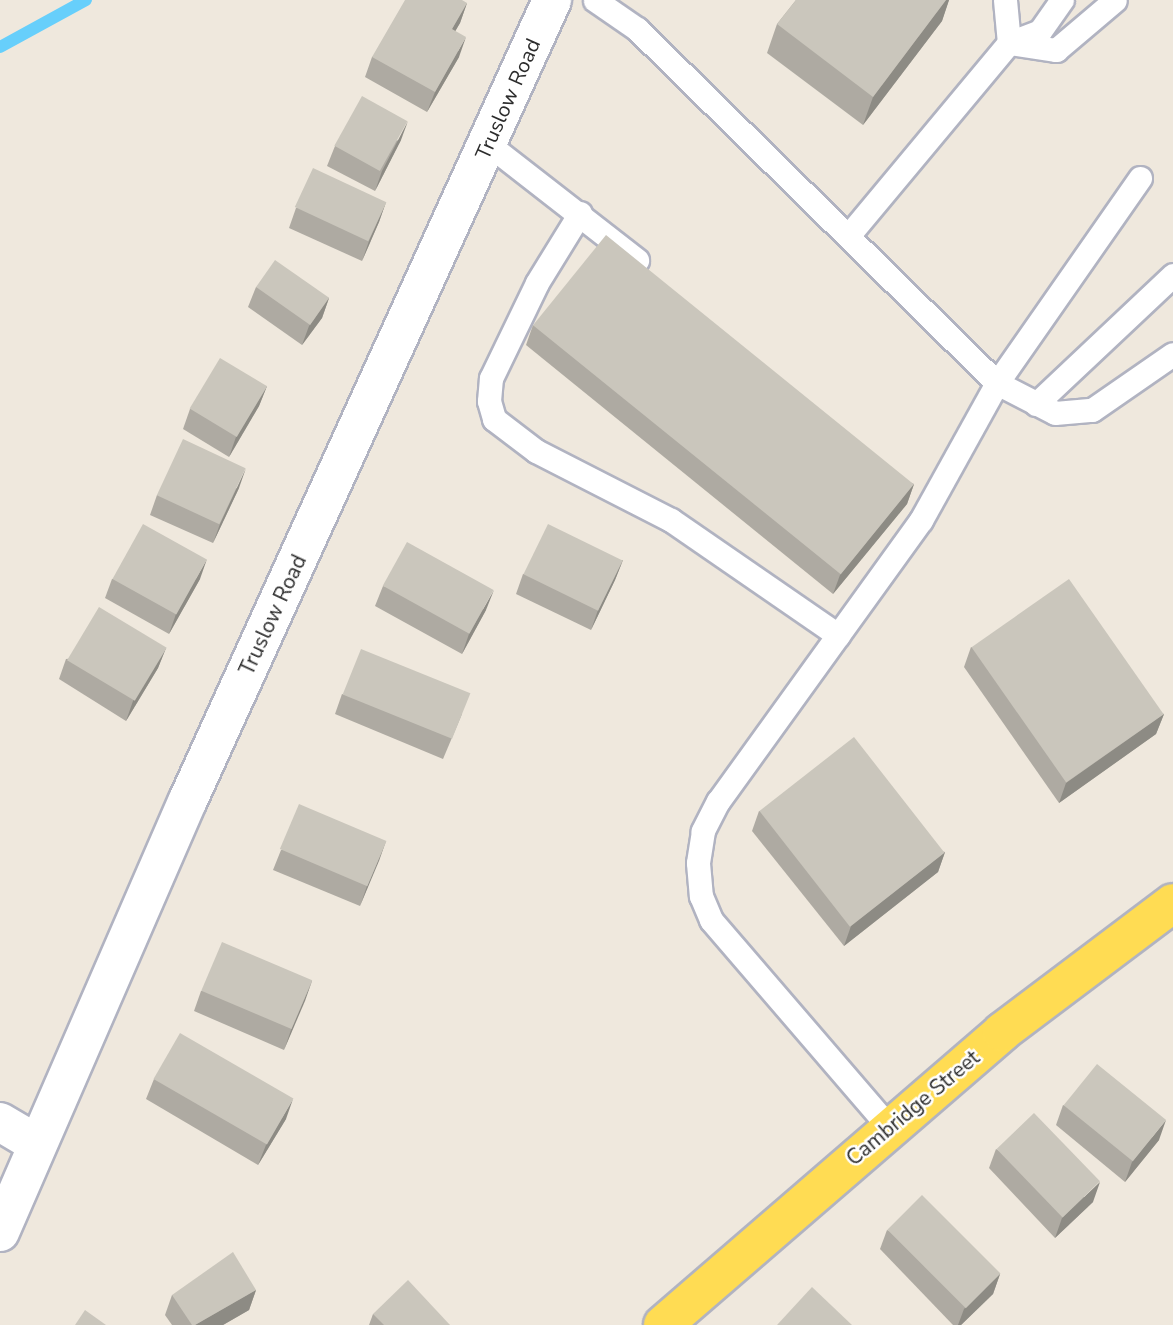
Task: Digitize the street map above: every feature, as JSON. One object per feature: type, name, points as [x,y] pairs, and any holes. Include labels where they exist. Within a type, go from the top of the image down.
[{"type":"main road","name":"Cambridge Street","points":[[663,1325],[1002,1032],[1173,903]]},
{"type":"street","name":"Truslow Road","points":[[0,1232],[188,800],[552,0]]},
{"type":"street","points":[[0,1122],[37,1144]]},
{"type":"lane","points":[[595,0],[637,30],[997,383],[1055,413],[1092,410],[1173,354]]},
{"type":"lane","points":[[1005,0],[1009,43]]},
{"type":"lane","points":[[848,236],[1009,43],[1040,31],[1062,0]]},
{"type":"lane","points":[[1009,43],[1056,50],[1115,0]]},
{"type":"lane","points":[[488,144],[580,213],[652,272]]},
{"type":"lane","points":[[889,1127],[711,920],[701,896],[698,863],[703,831],[718,801],[921,520],[929,499],[997,383],[1140,178]]},
{"type":"lane","points":[[580,213],[537,283],[491,378],[489,401],[494,419],[536,451],[671,520],[838,635]]},
{"type":"lane","points":[[1036,404],[1173,275]]},
{"type":"lane","points":[[908,481],[929,499]]},
{"type":"building","points":[[405,0],[462,0],[467,3],[452,29],[466,37],[435,92],[372,57]]},
{"type":"building","points":[[796,0],[946,0],[873,97],[777,24]]},
{"type":"building","points":[[362,96],[407,121],[380,171],[334,146]]},
{"type":"building","points":[[313,168],[386,202],[368,241],[295,207]]},
{"type":"building","points":[[606,235],[914,484],[841,574],[533,325]]},
{"type":"building","points":[[275,260],[329,298],[310,325],[256,287]]},
{"type":"building","points":[[220,358],[267,386],[237,437],[190,409]]},
{"type":"building","points":[[183,439],[246,468],[219,524],[157,495]]},
{"type":"building","points":[[143,524],[207,559],[176,614],[112,579]]},
{"type":"building","points":[[548,524],[623,560],[598,611],[523,574]]},
{"type":"building","points":[[407,542],[494,590],[469,634],[383,586]]},
{"type":"building","points":[[1069,579],[1164,714],[1066,782],[972,647]]},
{"type":"building","points":[[99,607],[167,648],[135,701],[67,660]]},
{"type":"building","points":[[361,649],[470,693],[452,739],[343,694]]},
{"type":"building","points":[[854,737],[945,853],[850,927],[759,811]]},
{"type":"building","points":[[299,804],[386,841],[367,886],[280,849]]},
{"type":"building","points":[[222,942],[312,980],[292,1029],[201,991]]},
{"type":"building","points":[[180,1033],[293,1098],[267,1144],[154,1079]]},
{"type":"building","points":[[1097,1064],[1166,1120],[1133,1161],[1064,1105]]},
{"type":"building","points":[[1034,1113],[1100,1181],[1063,1217],[997,1149]]},
{"type":"building","points":[[922,1195],[1000,1273],[966,1308],[887,1230]]},
{"type":"building","points":[[233,1252],[256,1290],[192,1325],[172,1295]]},
{"type":"building","points":[[408,1280],[450,1325],[384,1325],[373,1314]]},
{"type":"building","points":[[812,1287],[852,1325],[777,1325]]},
{"type":"building","points":[[85,1310],[106,1325],[75,1325]]},
{"type":"waterway","points":[[0,47],[86,0]]}]
